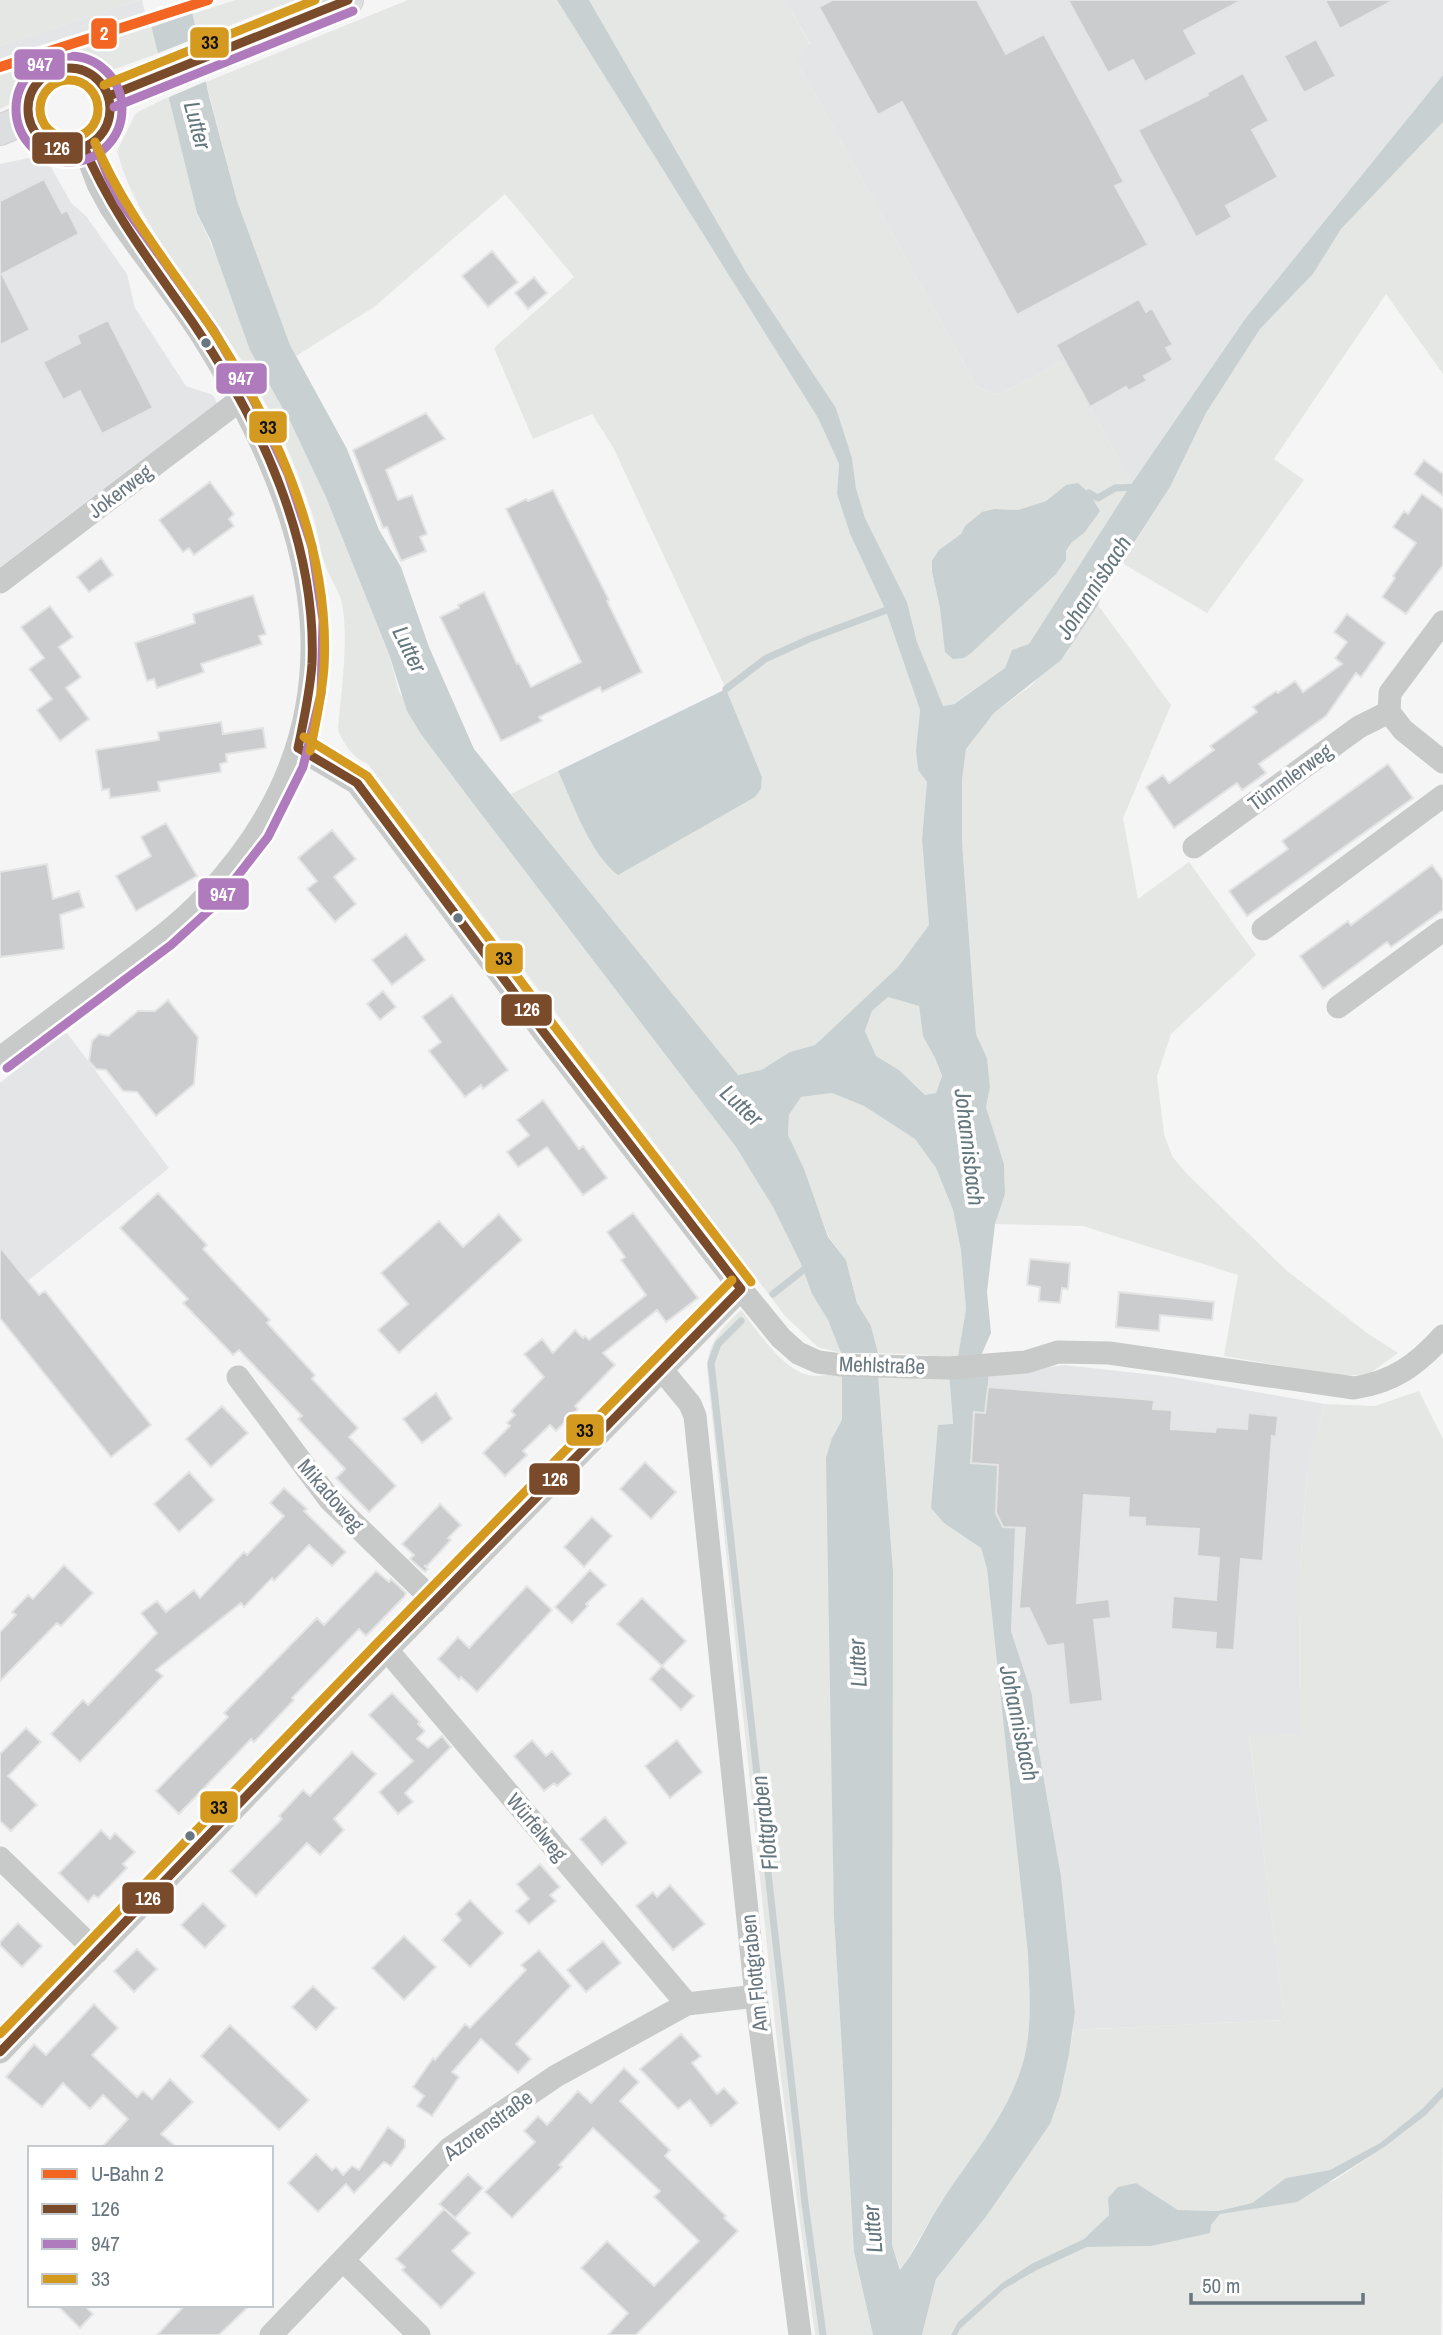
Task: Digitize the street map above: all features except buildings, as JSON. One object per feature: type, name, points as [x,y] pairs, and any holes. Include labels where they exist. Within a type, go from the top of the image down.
[{"type":"main road","points":[[122,91],[103,85],[80,68],[65,68],[38,81],[30,92],[27,104],[29,118],[37,135],[55,147],[67,150],[84,147],[96,140],[122,91],[348,0]]},
{"type":"main road","points":[[0,130],[29,118]]},
{"type":"street","points":[[0,1058],[143,950],[203,900],[228,871],[269,813],[298,748],[310,687],[312,655],[307,577],[284,498],[261,440],[201,335],[111,208],[98,184],[84,147]]},
{"type":"street","name":"Jokerweg","points":[[0,582],[240,400]]},
{"type":"street","points":[[1443,622],[1390,693],[1389,712],[1403,730],[1443,762]]},
{"type":"street","name":"Tümmlerweg","points":[[1194,847],[1359,727],[1389,712]]},
{"type":"street","name":"Mehlstraße","points":[[298,748],[357,783],[741,1289],[781,1338],[798,1353],[818,1362],[842,1365],[949,1368],[1026,1362],[1058,1352],[1109,1353],[1354,1388],[1395,1377],[1431,1350],[1443,1336]]},
{"type":"street","points":[[1263,929],[1443,796]]},
{"type":"street","points":[[1338,1007],[1443,930]]},
{"type":"street","points":[[0,2052],[387,1650],[741,1289]]},
{"type":"street","name":"Am Flottgraben","points":[[662,1370],[690,1404],[695,1416],[756,1996],[800,2335]]},
{"type":"street","name":"Mikadoweg","points":[[238,1377],[330,1500],[435,1602]]},
{"type":"street","name":"Würfelweg","points":[[387,1650],[687,2004]]},
{"type":"street","points":[[0,1858],[97,1952]]},
{"type":"street","name":"Azorenstraße","points":[[271,2335],[450,2148],[556,2076],[687,2004],[756,1996]]},
{"type":"street","points":[[344,2261],[419,2335]]},
{"type":"shaded area","points":[[0,0],[140,0],[0,46]]},
{"type":"shaded area","points":[[145,0],[152,27],[0,76],[0,46]]},
{"type":"shaded area","points":[[235,0],[295,0],[197,38],[193,14]]},
{"type":"shaded area","points":[[408,0],[557,0],[818,418],[839,464],[837,494],[850,534],[886,611],[920,710],[916,751],[918,770],[927,782],[922,839],[929,925],[898,967],[815,1045],[790,1052],[761,1070],[737,1075],[511,794],[558,771],[588,834],[755,797],[761,789],[762,777],[726,689],[613,447],[592,414],[533,439],[494,348],[574,277],[505,194],[374,307],[296,356],[237,201],[206,82]]},
{"type":"shaded area","points":[[589,0],[786,0],[810,45],[794,56],[977,387],[997,395],[1064,361],[1132,483],[1029,644],[1012,650],[1005,668],[953,704],[942,706],[917,642],[907,602],[865,518],[856,488],[852,458],[836,408],[746,272]],"holes":[[[1066,485],[1084,533],[1072,542],[1066,552],[940,608],[932,572],[939,550],[961,534],[965,526],[995,509],[1018,510],[1046,501]]]},
{"type":"shaded area","points":[[786,0],[1443,0],[1443,75],[1245,319],[1132,483],[1064,361],[997,395],[977,387],[794,56],[810,44]]},
{"type":"shaded area","points":[[152,27],[159,53],[112,70],[72,58],[56,59],[36,71],[16,99],[0,109],[0,76]]},
{"type":"shaded area","points":[[170,96],[197,213],[325,495],[389,654],[399,692],[482,815],[736,1147],[773,1207],[801,1264],[812,1294],[828,1320],[841,1353],[818,1347],[785,1316],[368,764],[353,755],[343,741],[338,730],[345,650],[342,603],[325,564],[303,488],[260,392],[233,346],[147,220],[125,175],[117,151],[136,113]]},
{"type":"shaded area","points":[[1443,122],[1443,374],[1386,294],[1274,459],[1304,480],[1207,613],[1122,563],[1170,487],[1206,413],[1260,329],[1313,274],[1341,229]]},
{"type":"shaded area","points":[[28,158],[51,167],[71,203],[86,216],[127,274],[135,308],[186,386],[213,395],[217,403],[0,567],[0,164]]},
{"type":"shaded area","points":[[1098,605],[1171,705],[1123,818],[1138,899],[1189,862],[1256,955],[1171,1034],[1157,1076],[1164,1134],[1172,1156],[1186,1173],[1286,1270],[1367,1333],[1398,1353],[1369,1374],[1341,1376],[1224,1356],[1238,1275],[1083,1226],[995,1224],[1005,1194],[1004,1164],[986,1107],[990,1087],[987,1058],[976,1034],[962,841],[962,780],[966,749],[994,713],[1032,685]]},
{"type":"shaded area","points":[[888,997],[919,1006],[923,1036],[942,1077],[936,1093],[925,1095],[899,1070],[876,1056],[865,1031],[872,1011]]},
{"type":"shaded area","points":[[67,1033],[169,1168],[0,1303],[0,1083],[56,1038]]},
{"type":"shaded area","points":[[832,1093],[864,1106],[915,1139],[936,1168],[953,1210],[961,1251],[966,1309],[957,1362],[927,1355],[878,1353],[871,1326],[857,1303],[846,1260],[829,1237],[788,1135],[789,1115],[801,1097]]},
{"type":"shaded area","points":[[741,1310],[771,1348],[798,1371],[812,1376],[842,1374],[842,1421],[832,1438],[834,1917],[854,2252],[873,2335],[815,2335],[780,2071],[707,1368],[713,1343]]},
{"type":"shaded area","points":[[1064,1365],[1173,1377],[1324,1404],[1307,1471],[1299,1584],[1300,1734],[1249,1736],[1284,2020],[1073,2030],[1075,2013],[1061,1876],[1037,1740],[1032,1695],[1011,1631],[1014,1527],[1003,1527],[996,1513],[998,1466],[971,1463],[989,1375]]},
{"type":"shaded area","points":[[949,1373],[953,1425],[944,1523],[981,1548],[987,1569],[1028,1954],[1029,2022],[1023,2062],[1009,2099],[937,2209],[901,2270],[892,2245],[893,1571],[878,1374]]},
{"type":"shaded area","points":[[1419,1391],[1443,1439],[1443,2087],[1422,2109],[1380,2143],[1330,2170],[1286,2178],[1252,2203],[1218,2211],[1178,2210],[1136,2183],[1108,2198],[1109,2215],[1084,2239],[1033,2263],[1002,2283],[958,2322],[951,2335],[922,2335],[936,2279],[985,2218],[1069,2054],[1073,2030],[1284,2020],[1249,1735],[1300,1734],[1299,1584],[1307,1471],[1324,1404],[1375,1406]]},
{"type":"shaded area","points":[[1443,2097],[1441,2335],[957,2335],[960,2329],[1004,2289],[1087,2247],[1151,2246],[1211,2225],[1220,2214],[1254,2207],[1335,2180],[1426,2115]]},
{"type":"water","points":[[145,0],[190,0],[208,92],[237,201],[290,345],[347,449],[379,530],[401,567],[429,647],[474,749],[738,1075],[761,1070],[790,1052],[815,1045],[898,967],[929,925],[922,839],[927,782],[918,770],[916,751],[920,710],[886,611],[850,534],[837,494],[839,464],[818,418],[557,0],[589,0],[746,272],[836,408],[852,458],[856,488],[865,518],[907,602],[917,642],[943,706],[954,704],[1005,668],[1012,650],[1029,644],[1132,483],[1245,319],[1443,75],[1443,122],[1341,229],[1313,274],[1260,329],[1206,413],[1170,487],[1061,660],[994,713],[966,749],[962,780],[962,841],[976,1034],[987,1058],[990,1087],[986,1107],[1004,1164],[1005,1194],[995,1224],[987,1292],[991,1333],[979,1360],[957,1362],[966,1309],[961,1251],[953,1210],[936,1168],[915,1139],[864,1106],[832,1093],[801,1097],[789,1115],[788,1135],[804,1169],[828,1237],[846,1260],[857,1303],[871,1326],[878,1353],[841,1353],[828,1320],[812,1294],[801,1264],[773,1207],[736,1147],[482,815],[407,711],[389,654],[325,495],[291,423],[250,350],[211,241],[197,213]],"holes":[[[888,997],[919,1006],[923,1036],[942,1076],[936,1093],[925,1095],[899,1070],[876,1056],[865,1031],[872,1011]]]},
{"type":"water","points":[[1078,483],[1089,493],[1100,511],[1084,533],[1072,542],[1066,551],[1066,560],[1056,574],[971,653],[964,658],[953,659],[945,652],[940,608],[932,572],[932,561],[939,550],[961,534],[965,526],[982,512],[995,509],[1018,510],[1046,501],[1066,485]]},
{"type":"water","points":[[726,689],[762,777],[761,789],[755,797],[618,875],[608,866],[591,841],[558,771]]},
{"type":"water","points":[[989,1372],[985,1413],[971,1463],[998,1465],[996,1513],[1003,1527],[1015,1527],[1011,1631],[1032,1695],[1037,1740],[1061,1876],[1075,2013],[1060,2096],[1050,2124],[985,2218],[936,2279],[922,2335],[873,2335],[854,2252],[834,1917],[826,1458],[832,1438],[842,1420],[842,1374],[878,1374],[893,1571],[892,2245],[900,2270],[1009,2099],[1023,2062],[1028,2035],[1028,1954],[987,1569],[981,1548],[944,1523],[931,1508],[938,1425],[953,1424],[949,1373]]},
{"type":"water","points":[[1443,2087],[1443,2097],[1426,2115],[1383,2148],[1297,2202],[1220,2214],[1211,2225],[1210,2233],[1151,2246],[1087,2247],[1004,2289],[960,2329],[957,2335],[951,2335],[958,2322],[1002,2283],[1033,2263],[1084,2239],[1109,2215],[1108,2198],[1118,2187],[1136,2183],[1178,2210],[1218,2211],[1252,2203],[1286,2178],[1330,2170],[1380,2143],[1422,2109]]},
{"type":"pier","points":[[142,0],[193,0],[196,12],[149,28]]},
{"type":"pier","points":[[201,36],[209,80],[167,98],[156,54]]},
{"type":"waterway","points":[[1089,493],[1098,498],[1115,488],[1139,487]]},
{"type":"waterway","points":[[726,689],[765,659],[809,639],[892,608]]},
{"type":"waterway","name":"Flottgraben","points":[[773,1294],[811,1264]]},
{"type":"waterway","name":"Flottgraben","points":[[741,1321],[718,1344],[711,1363],[805,2203],[823,2335]]},
{"type":"metro line","name":"2","points":[[0,67],[208,0]]},
{"type":"transit line","name":"33","points":[[104,85],[315,0]]},
{"type":"transit line","name":"126","points":[[109,96],[348,0]]},
{"type":"transit line","name":"947","points":[[114,107],[353,11]]},
{"type":"transit line","name":"947","points":[[69,56],[89,60],[107,71],[118,89],[122,109],[118,129],[107,147],[89,158],[69,162],[49,158],[31,147],[20,129],[16,109],[20,89],[31,71],[49,60],[69,56]]},
{"type":"transit line","name":"126","points":[[69,68],[85,71],[98,80],[107,93],[110,109],[107,125],[98,138],[85,147],[69,150],[53,147],[40,138],[31,125],[28,109],[31,93],[40,80],[53,71],[69,68]]},
{"type":"transit line","name":"33","points":[[69,80],[85,85],[93,93],[98,109],[93,125],[85,133],[69,138],[53,133],[45,125],[40,109],[45,93],[53,85],[69,80]]},
{"type":"transit line","name":"33","points":[[95,142],[131,211],[229,356],[274,439],[292,483],[318,574],[324,620],[323,678],[310,751]]},
{"type":"transit line","name":"947","points":[[7,1068],[171,945],[214,906],[268,837],[303,767],[321,694],[323,620],[312,547],[288,474],[254,401],[214,331],[121,202],[95,143]]},
{"type":"transit line","name":"126","points":[[84,147],[120,216],[218,361],[241,400],[280,485],[305,573],[311,618],[312,664],[298,748]]},
{"type":"transit line","name":"33","points":[[304,737],[367,776],[751,1282]]},
{"type":"transit line","name":"126","points":[[298,748],[357,783],[741,1289]]},
{"type":"transit line","name":"33","points":[[0,2034],[732,1280]]},
{"type":"transit line","name":"126","points":[[0,2052],[387,1650],[741,1289]]},
{"type":"water label","name":"Lutter","points":[[198,125]]},
{"type":"water label","name":"Johannisbach","points":[[1093,587]]},
{"type":"water label","name":"Lutter","points":[[410,649]]},
{"type":"water label","name":"Lutter","points":[[742,1105]]},
{"type":"water label","name":"Johannisbach","points":[[970,1147]]},
{"type":"water label","name":"Lutter","points":[[857,1663]]},
{"type":"water label","name":"Johannisbach","points":[[1020,1723]]},
{"type":"water label","name":"Lutter","points":[[872,2229]]}]
